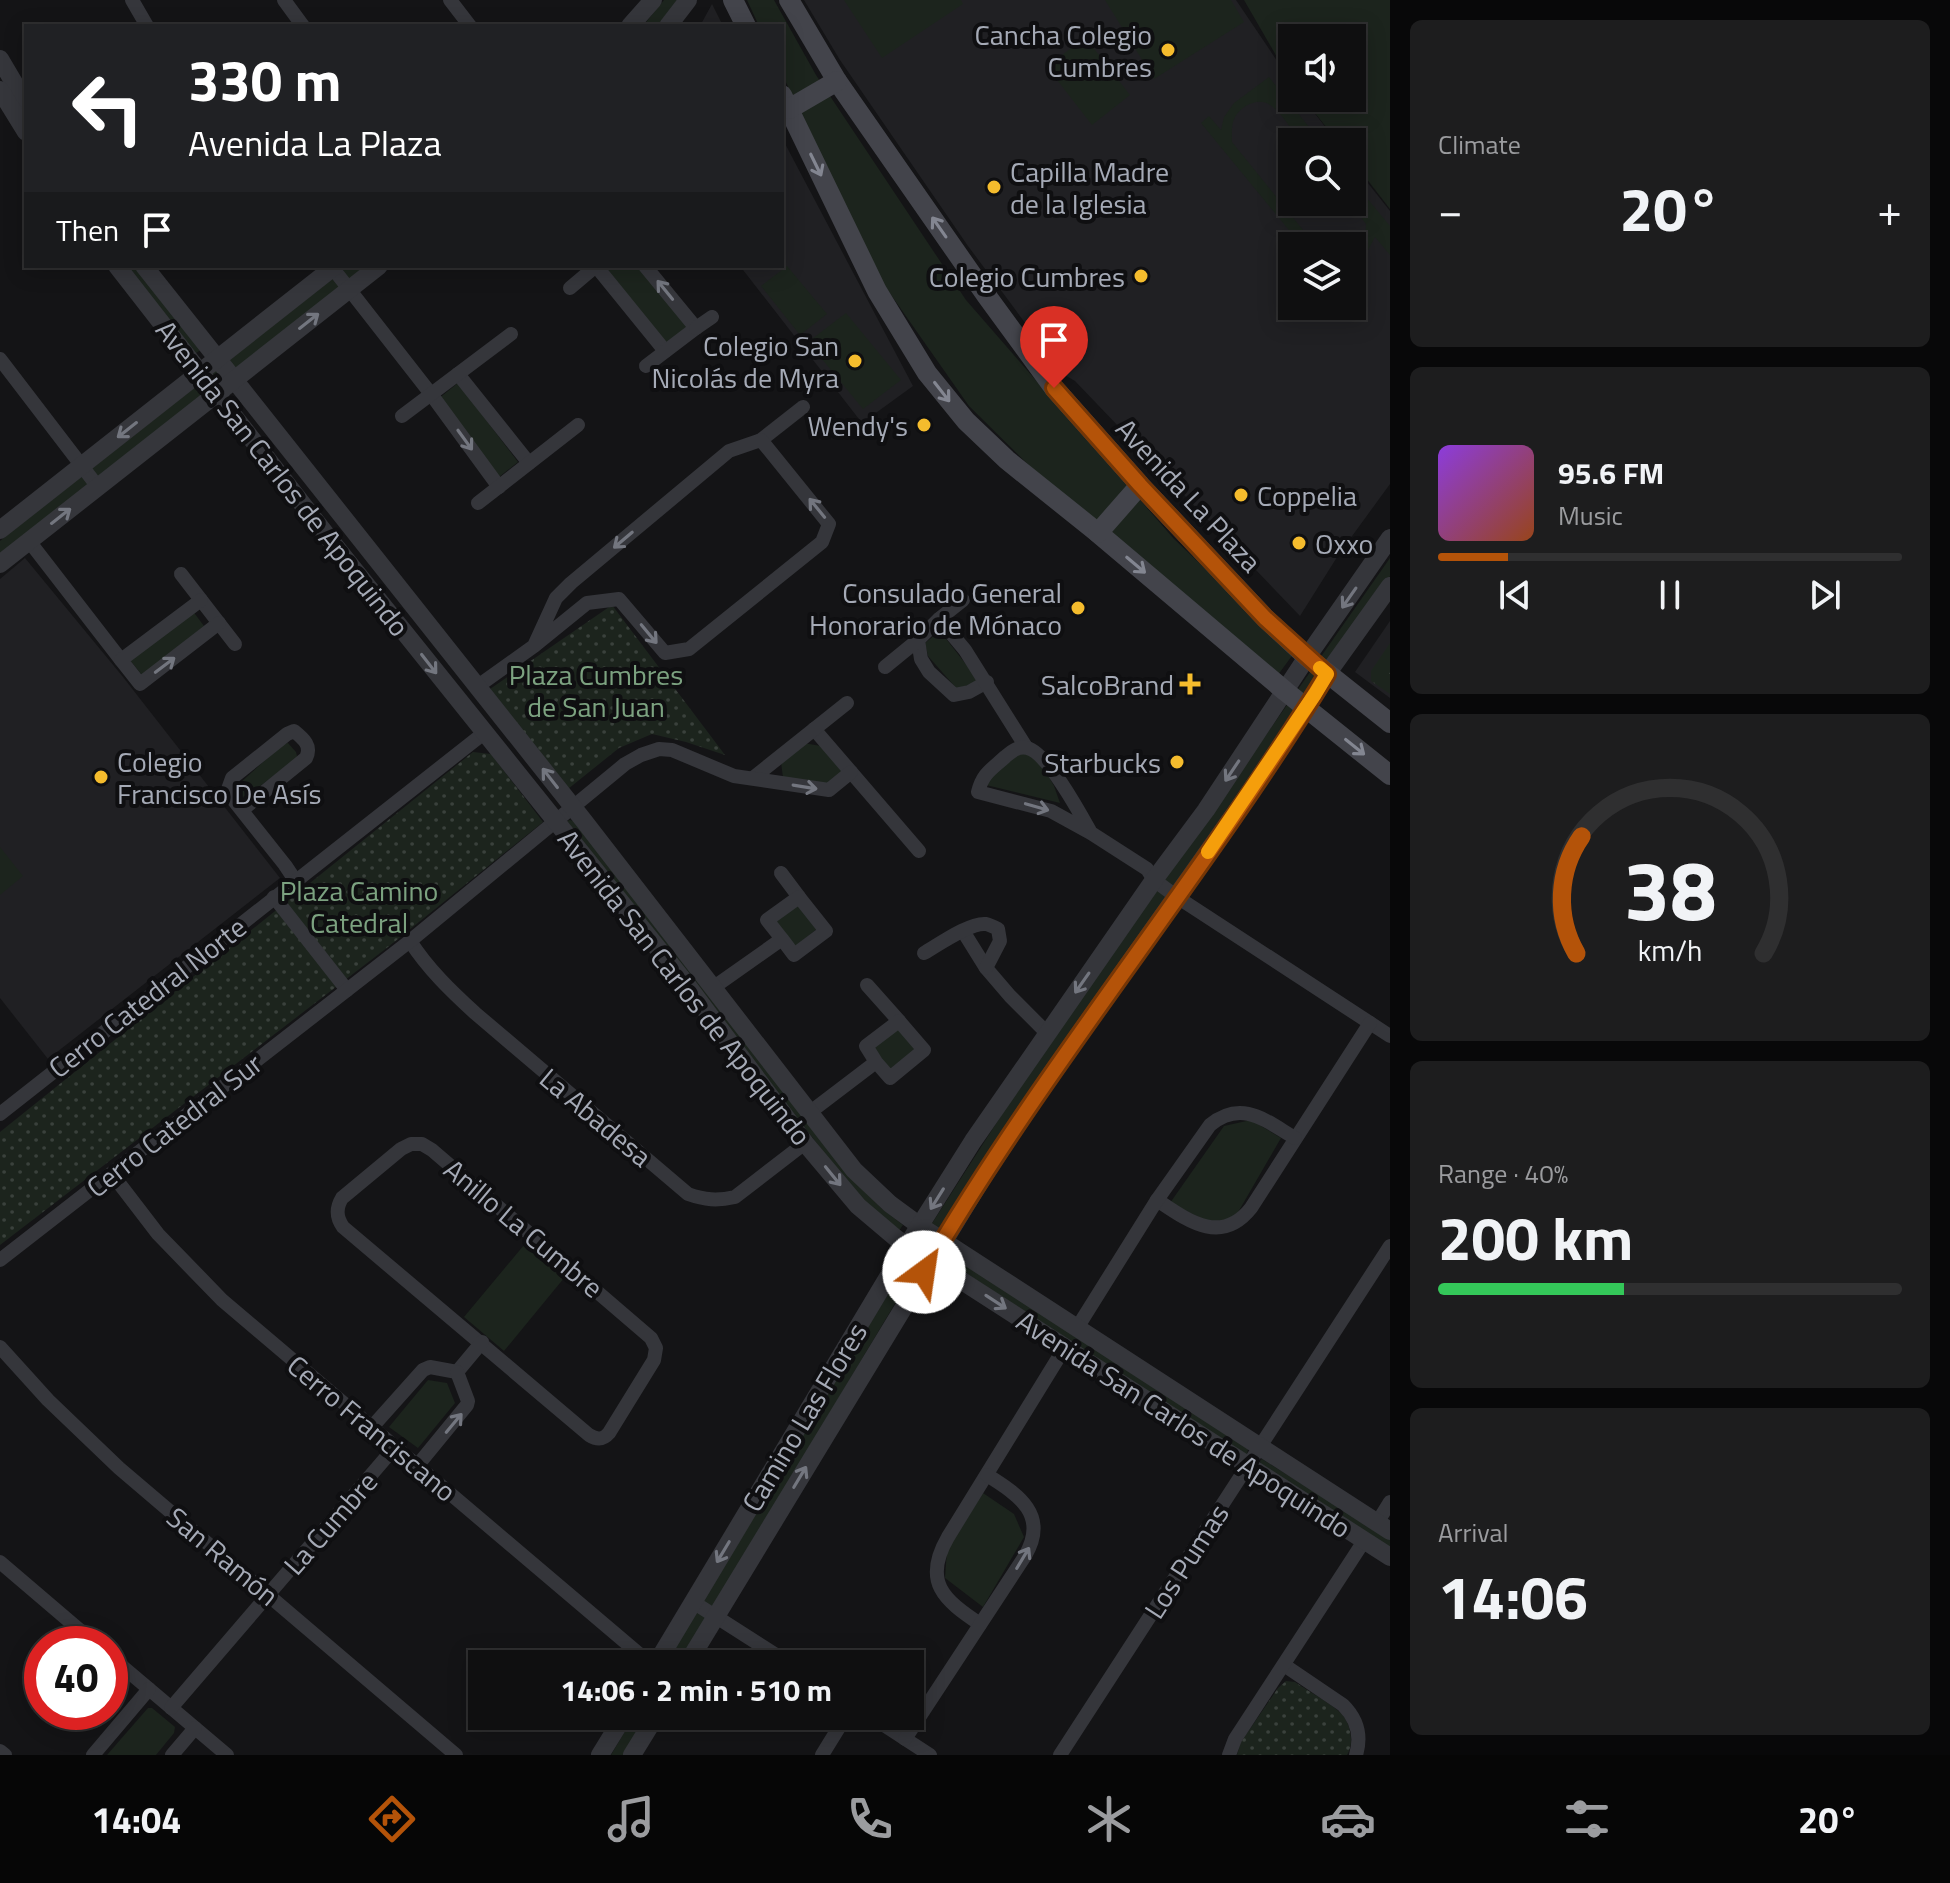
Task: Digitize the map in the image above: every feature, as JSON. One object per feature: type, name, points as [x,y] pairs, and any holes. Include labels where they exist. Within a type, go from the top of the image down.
[{"type":"main road","points":[[733,0],[745,24]]},
{"type":"main road","name":"Avenida La Plaza","points":[[789,0],[837,81],[1054,388],[1265,618],[1327,674],[1390,723]]},
{"type":"main road","points":[[837,81],[786,102],[877,291],[927,373],[946,398],[1007,460],[1390,775]]},
{"type":"main road","points":[[1098,533],[1140,485]]},
{"type":"street","points":[[132,0],[146,24]]},
{"type":"street","points":[[284,0],[302,24]]},
{"type":"street","points":[[450,0],[468,24]]},
{"type":"street","points":[[632,24],[653,0]]},
{"type":"street","points":[[670,24],[688,0]]},
{"type":"street","points":[[0,59],[24,100]]},
{"type":"street","points":[[0,90],[24,129]]},
{"type":"street","name":"Avenida San Carlos de Apoquindo","points":[[119,268],[484,733],[684,981],[805,1143],[858,1206],[907,1245],[1390,1557]]},
{"type":"street","name":"Avenida San Carlos de Apoquindo","points":[[146,268],[478,686],[863,1179],[890,1204],[942,1241],[1383,1527]]},
{"type":"street","points":[[0,530],[332,268]]},
{"type":"street","points":[[334,268],[499,487]]},
{"type":"street","points":[[0,564],[376,268]]},
{"type":"street","points":[[570,288],[594,268]]},
{"type":"street","points":[[598,268],[665,351]]},
{"type":"street","points":[[647,268],[696,328]]},
{"type":"street","points":[[646,366],[712,317]]},
{"type":"street","points":[[402,416],[511,334]]},
{"type":"street","points":[[0,359],[98,487]]},
{"type":"street","points":[[458,374],[529,463]]},
{"type":"street","points":[[534,646],[556,598],[571,583],[729,451],[761,440],[803,407]]},
{"type":"street","points":[[478,503],[578,425]]},
{"type":"street","points":[[478,686],[587,603],[619,599],[665,653],[689,649],[822,542],[829,524],[761,440]]},
{"type":"street","name":"Camino Las Flores","points":[[662,1650],[973,1141],[1206,810],[1390,538]]},
{"type":"street","points":[[29,541],[140,684],[219,623]]},
{"type":"street","points":[[181,574],[235,644]]},
{"type":"street","points":[[571,583],[587,603]]},
{"type":"street","name":"Camino Las Flores","points":[[695,1650],[942,1241],[1034,1099],[1390,586]]},
{"type":"street","points":[[121,660],[201,600]]},
{"type":"street","points":[[885,667],[963,600]]},
{"type":"street","points":[[939,619],[987,682],[1026,747],[1036,752],[1061,781],[1091,833]]},
{"type":"street","points":[[918,640],[921,659],[929,672],[954,695],[969,692],[987,682]]},
{"type":"street","points":[[753,778],[847,703]]},
{"type":"street","points":[[814,729],[919,851]]},
{"type":"street","points":[[242,810],[306,758],[308,745],[294,731],[232,778],[227,792],[295,880]]},
{"type":"street","name":"Cerro Catedral Norte","points":[[0,1114],[484,733]]},
{"type":"street","points":[[1026,747],[1014,749],[982,778],[978,792],[1051,811],[1091,833],[1147,869],[1154,880],[1177,897],[1390,1036]]},
{"type":"street","name":"Cerro Catedral Sur","points":[[0,1260],[410,941],[625,764],[659,749],[672,750],[734,776],[829,790],[851,772]]},
{"type":"street","points":[[781,873],[826,931],[794,955],[767,920],[799,897]]},
{"type":"street","points":[[274,897],[347,990]]},
{"type":"street","points":[[924,953],[963,931],[989,924],[998,929],[1000,941],[986,968]]},
{"type":"street","points":[[963,931],[986,968],[1047,1033]]},
{"type":"street","points":[[714,987],[782,939]]},
{"type":"street","name":"La Abadesa","points":[[410,941],[444,984],[475,1013],[688,1194],[705,1200],[735,1197],[805,1143]]},
{"type":"street","points":[[867,985],[899,1021],[924,1050],[890,1078],[866,1046],[899,1021]]},
{"type":"street","points":[[1157,1200],[1199,1225],[1217,1228],[1233,1224],[1246,1215],[1370,1023]]},
{"type":"street","points":[[809,1113],[876,1062]]},
{"type":"street","points":[[1077,1328],[1157,1200],[1217,1119],[1237,1113],[1251,1114],[1295,1138]]},
{"type":"street","name":"Anillo La Cumbre","points":[[411,1144],[422,1144],[432,1150],[648,1333],[656,1354],[609,1433],[604,1438],[596,1439],[482,1342],[343,1227],[340,1221],[337,1209],[346,1193],[411,1144]]},
{"type":"street","name":"Cerro Franciscano","points":[[112,1174],[158,1234],[222,1300],[636,1650]]},
{"type":"street","name":"Los Pumas","points":[[1060,1755],[1390,1246]]},
{"type":"street","points":[[457,1372],[482,1342]]},
{"type":"street","name":"San Ramón","points":[[0,1347],[48,1400],[119,1468],[456,1755]]},
{"type":"street","points":[[980,1624],[946,1598],[939,1583],[937,1565],[943,1546],[1065,1347]]},
{"type":"street","name":"La Cumbre","points":[[372,1427],[423,1370],[430,1367],[457,1372],[467,1405],[417,1466]]},
{"type":"street","name":"La Cumbre","points":[[171,1708],[395,1447]]},
{"type":"street","points":[[905,1739],[1025,1556],[1034,1533],[1031,1515],[1021,1498],[987,1475]]},
{"type":"street","points":[[1383,1527],[1390,1502]]},
{"type":"street","points":[[1229,1755],[1235,1739],[1364,1541]]},
{"type":"street","points":[[0,1562],[75,1626]]},
{"type":"street","points":[[693,1602],[768,1650]]},
{"type":"street","points":[[1284,1665],[1349,1711],[1359,1734],[1356,1755]]},
{"type":"street","points":[[128,1671],[227,1755]]},
{"type":"street","points":[[93,1755],[149,1689]]},
{"type":"street","points":[[172,1755],[195,1728]]},
{"type":"street","points":[[600,1755],[615,1730]]},
{"type":"street","points":[[632,1755],[647,1730]]},
{"type":"street","points":[[822,1755],[837,1730]]},
{"type":"street","points":[[891,1730],[930,1755]]},
{"type":"street","points":[[0,1751],[5,1755]]},
{"type":"shaded area","name":"Colegio Cumbres","points":[[804,0],[1236,0],[1278,62],[1278,112],[1314,112],[1326,128],[1278,128],[1278,216],[1366,216],[1366,181],[1390,211],[1390,484],[1339,554],[1300,616],[1075,381],[1063,374],[968,246],[840,60]]},
{"type":"shaded area","points":[[712,4],[722,24],[701,24]]},
{"type":"shaded area","name":"Colegio San Nicolás de Myra","points":[[784,142],[913,386],[862,423],[742,268],[784,268]]},
{"type":"shaded area","name":"Colegio Francisco De Asís","points":[[25,558],[123,677],[280,878],[48,1059],[0,998],[0,579]]},
{"type":"shaded area","points":[[1390,621],[1390,698],[1355,672]]},
{"type":"green space","points":[[664,0],[677,0],[659,24],[645,24]]},
{"type":"green space","points":[[747,0],[774,0],[816,75],[966,300],[1174,539],[1294,653],[1275,679],[1063,499],[969,406],[882,282],[784,78],[784,24],[758,24]]},
{"type":"green space","name":"Cancha Colegio Cumbres","points":[[844,0],[961,0],[963,4],[882,58]]},
{"type":"green space","name":"Cancha Colegio Cumbres","points":[[1105,0],[1231,0],[1244,22],[1154,79]]},
{"type":"green space","points":[[1244,0],[1390,0],[1390,209],[1366,178],[1366,128],[1327,128],[1314,112],[1366,112],[1366,24],[1278,24],[1278,59]]},
{"type":"green space","points":[[1085,37],[1130,95],[1092,125],[1047,67]]},
{"type":"green space","points":[[1269,77],[1278,88],[1278,112],[1297,112],[1310,128],[1291,128],[1277,111],[1263,102],[1247,105],[1238,112],[1232,126],[1232,142],[1278,199],[1278,216],[1292,216],[1305,232],[1291,232],[1201,123],[1209,116],[1221,130],[1224,117],[1234,103]]},
{"type":"green space","points":[[1366,197],[1390,226],[1390,255],[1375,237],[1366,252],[1366,224],[1360,216],[1366,216]]},
{"type":"green space","name":"Colegio San Nicolás de Myra","points":[[787,266],[827,314],[800,335],[761,286]]},
{"type":"green space","points":[[129,268],[139,268],[202,349],[195,354]]},
{"type":"green space","points":[[346,268],[364,268],[0,556],[0,541]]},
{"type":"green space","points":[[607,268],[641,268],[688,327],[666,346]]},
{"type":"green space","name":"Colegio San Nicolás de Myra","points":[[846,313],[901,380],[863,409],[808,342]]},
{"type":"green space","points":[[458,383],[518,462],[499,477],[438,399]]},
{"type":"green space","points":[[1390,558],[1390,576],[1027,1095],[915,1270],[688,1650],[673,1650],[906,1264],[1022,1083]]},
{"type":"green space","name":"Plaza Cumbres de San Juan","points":[[612,605],[725,755],[652,734],[619,748],[568,789],[490,689]]},
{"type":"green space","points":[[192,610],[204,626],[142,675],[129,659]]},
{"type":"green space","points":[[935,635],[943,635],[979,681],[957,689],[928,656],[925,643]]},
{"type":"green space","points":[[1390,643],[1390,694],[1371,681],[1371,671]]},
{"type":"green space","points":[[288,743],[296,752],[295,760],[241,798],[235,792],[239,784],[283,744]]},
{"type":"green space","points":[[803,743],[821,746],[843,772],[827,786],[783,778],[781,762]]},
{"type":"green space","points":[[1023,749],[1037,756],[1060,803],[986,785],[989,778]]},
{"type":"green space","name":"Plaza Camino Catedral","points":[[473,752],[491,754],[543,822],[388,947],[0,1245],[0,1132]]},
{"type":"green space","points":[[567,821],[574,821],[864,1191],[903,1225],[898,1232],[871,1209],[829,1159]]},
{"type":"green space","points":[[0,847],[23,876],[0,895]]},
{"type":"green space","points":[[799,904],[818,928],[792,949],[773,924]]},
{"type":"green space","points":[[898,1027],[917,1051],[891,1071],[872,1047]]},
{"type":"green space","points":[[1251,1120],[1281,1138],[1233,1221],[1213,1224],[1170,1203],[1224,1126]]},
{"type":"green space","points":[[529,1239],[569,1272],[504,1351],[464,1317]]},
{"type":"green space","points":[[952,1256],[1248,1449],[1247,1454],[949,1262]]},
{"type":"green space","points":[[428,1380],[447,1383],[455,1403],[418,1448],[389,1427]]},
{"type":"green space","points":[[1262,1459],[1390,1539],[1390,1549],[1261,1465]]},
{"type":"green space","points":[[983,1493],[1014,1514],[1024,1537],[983,1607],[945,1578],[947,1550]]},
{"type":"green space","points":[[1286,1681],[1295,1682],[1341,1713],[1351,1736],[1347,1755],[1237,1755],[1241,1742]]},
{"type":"green space","points":[[148,1708],[175,1727],[174,1733],[156,1755],[107,1755]]},
{"type":"green space","points":[[626,1730],[641,1730],[626,1755],[611,1755]]},
{"type":"slow traffic","points":[[1208,852],[1315,694],[1327,674],[1320,668]]},
{"type":"place","name":"Cancha Colegio Cumbres","points":[[1168,50]]},
{"type":"place","name":"Capilla Madre de la Iglesia","points":[[994,187]]},
{"type":"place","name":"Colegio Cumbres","points":[[1141,276]]},
{"type":"place","name":"Colegio San Nicolás de Myra","points":[[855,361]]},
{"type":"place","name":"Wendy's","points":[[924,425]]},
{"type":"place","name":"Coppelia","points":[[1241,495]]},
{"type":"place","name":"Oxxo","points":[[1299,543]]},
{"type":"place","name":"Consulado General Honorario de Mónaco","points":[[1078,608]]},
{"type":"place","name":"SalcoBrand","points":[[1190,684]]},
{"type":"place","name":"Starbucks","points":[[1177,762]]},
{"type":"place","name":"Colegio Francisco De Asís","points":[[101,777]]},
{"type":"route","points":[[924,1272],[1017,1124],[1245,799],[1327,674],[1265,618],[1054,388]]}]
